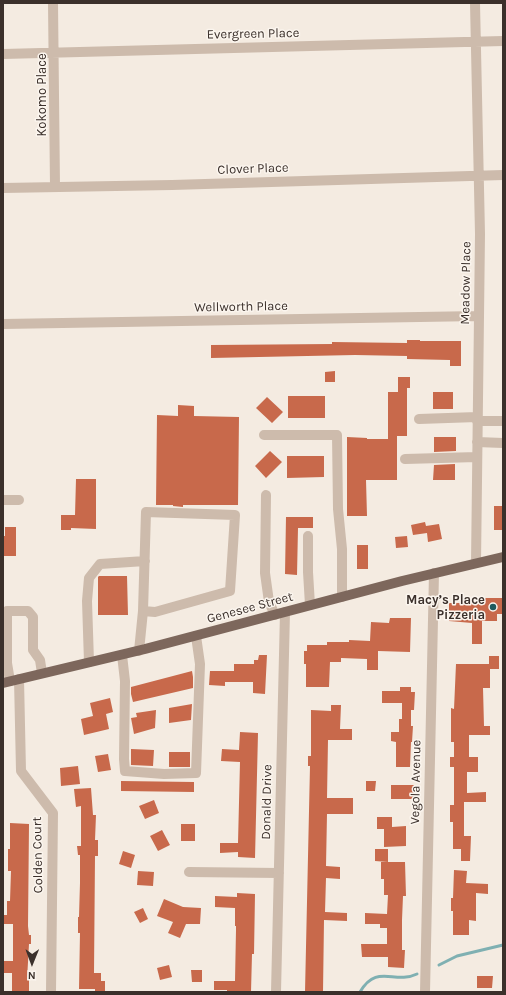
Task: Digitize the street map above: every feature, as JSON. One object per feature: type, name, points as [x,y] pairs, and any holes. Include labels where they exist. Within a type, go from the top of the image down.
[{"type":"main road","name":"Genesee Street","points":[[11,681],[139,651],[310,605],[503,557]]},
{"type":"street","name":"Kokomo Place","points":[[53,3],[55,187]]},
{"type":"street","name":"Meadow Place","points":[[475,3],[480,234],[476,563]]},
{"type":"street","name":"Evergreen Place","points":[[3,54],[503,41]]},
{"type":"street","name":"Clover Place","points":[[3,188],[503,175]]},
{"type":"street","name":"Wellworth Place","points":[[3,324],[479,316]]},
{"type":"street","points":[[419,419],[477,419],[503,421]]},
{"type":"street","points":[[264,435],[337,435],[338,509],[342,549],[342,597]]},
{"type":"street","points":[[477,442],[503,443]]},
{"type":"street","points":[[405,459],[477,457]]},
{"type":"street","points":[[266,495],[265,573],[269,602],[280,614]]},
{"type":"street","points":[[3,500],[19,500]]},
{"type":"street","points":[[139,651],[143,611],[146,512],[235,515],[230,591],[155,612],[143,611]]},
{"type":"street","points":[[308,536],[310,605]]},
{"type":"street","points":[[89,662],[87,601],[89,578],[100,564],[145,561]]},
{"type":"street","name":"Vegola Avenue","points":[[425,992],[434,574]]},
{"type":"street","points":[[5,611],[28,611],[33,617],[33,650],[40,660],[42,673]]},
{"type":"street","name":"Colden Court","points":[[5,611],[5,663],[11,681],[21,771],[53,813],[51,992]]},
{"type":"street","name":"Donald Drive","points":[[276,992],[279,873],[280,614]]},
{"type":"street","points":[[122,655],[124,681],[125,771],[164,774],[196,774],[200,664],[196,636]]},
{"type":"street","points":[[189,872],[279,873]]},
{"type":"building","points":[[407,340],[461,341],[461,366],[450,366],[450,360],[407,359],[407,356],[355,355],[211,358],[211,345],[332,344],[332,342],[407,343]]},
{"type":"building","points":[[335,371],[335,382],[325,382],[325,372]]},
{"type":"building","points":[[398,377],[410,377],[410,388],[407,388],[407,436],[397,436],[397,480],[366,480],[367,516],[347,516],[347,437],[388,439],[388,392],[398,392]]},
{"type":"building","points":[[433,392],[453,392],[453,409],[433,409]]},
{"type":"building","points":[[288,396],[325,396],[325,418],[288,418]]},
{"type":"building","points":[[267,397],[283,412],[272,423],[256,408]]},
{"type":"building","points":[[178,405],[194,406],[194,416],[239,417],[238,505],[183,505],[183,507],[173,505],[156,505],[157,415],[178,416]]},
{"type":"building","points":[[434,437],[456,437],[456,451],[434,452]]},
{"type":"building","points":[[270,451],[282,462],[266,478],[255,466]]},
{"type":"building","points":[[287,456],[324,456],[324,477],[287,478]]},
{"type":"building","points":[[455,464],[455,480],[433,480],[434,465]]},
{"type":"building","points":[[76,479],[96,479],[96,529],[71,528],[71,530],[61,530],[61,515],[75,515]]},
{"type":"building","points":[[494,506],[503,506],[503,530],[494,530]]},
{"type":"building","points":[[286,517],[313,517],[313,528],[298,528],[297,575],[285,574]]},
{"type":"building","points":[[425,522],[426,526],[439,524],[442,539],[428,542],[427,533],[413,535],[411,525]]},
{"type":"building","points":[[5,527],[16,527],[16,556],[3,556],[3,536],[5,536]]},
{"type":"building","points":[[407,536],[408,547],[396,548],[395,537]]},
{"type":"building","points":[[357,545],[368,545],[368,569],[357,569]]},
{"type":"building","points":[[99,576],[127,576],[128,615],[98,615]]},
{"type":"building","points":[[466,598],[503,598],[503,614],[497,614],[497,621],[482,621],[482,644],[472,644],[472,623],[449,621],[449,603],[466,603]]},
{"type":"building","points":[[390,618],[411,618],[410,652],[378,651],[378,670],[367,670],[367,659],[341,658],[341,662],[330,662],[329,687],[306,687],[306,664],[304,664],[304,651],[307,651],[307,645],[327,645],[327,642],[349,642],[349,640],[370,641],[371,622],[389,623]]},
{"type":"building","points":[[259,655],[267,655],[265,694],[253,693],[253,682],[225,682],[225,686],[209,685],[210,671],[234,671],[234,664],[254,664],[254,660],[258,660]]},
{"type":"building","points":[[489,656],[499,656],[499,669],[490,669],[490,688],[483,688],[484,726],[490,726],[490,735],[469,735],[469,757],[478,757],[478,772],[467,772],[467,793],[486,792],[486,802],[464,802],[464,836],[471,836],[470,861],[461,861],[461,849],[453,849],[453,822],[450,822],[450,805],[454,805],[454,767],[450,767],[450,757],[454,757],[454,742],[451,742],[451,708],[454,709],[456,664],[489,664]]},
{"type":"building","points":[[192,671],[193,688],[133,702],[131,687]]},
{"type":"building","points":[[400,687],[411,687],[411,692],[415,692],[414,710],[411,710],[411,726],[413,726],[410,767],[396,767],[396,742],[391,741],[391,732],[399,732],[399,719],[402,719],[402,703],[382,703],[382,691],[400,691]]},
{"type":"building","points":[[110,698],[113,712],[106,714],[109,729],[84,735],[81,719],[93,716],[90,703]]},
{"type":"building","points":[[192,704],[191,720],[169,723],[169,708]]},
{"type":"building","points":[[331,705],[341,705],[340,729],[352,729],[352,740],[328,740],[327,798],[353,798],[353,814],[327,814],[326,866],[340,867],[340,879],[326,878],[325,912],[347,913],[347,921],[324,920],[323,992],[305,992],[310,766],[308,766],[308,756],[311,756],[311,710],[331,711]]},
{"type":"building","points":[[156,710],[155,728],[134,734],[131,718],[137,717],[136,713]]},
{"type":"building","points":[[240,732],[258,733],[255,858],[238,857],[238,852],[220,853],[220,843],[238,843],[240,762],[221,761],[222,749],[239,750]]},
{"type":"building","points":[[131,749],[154,750],[153,766],[131,765]]},
{"type":"building","points":[[169,752],[190,752],[190,767],[169,767]]},
{"type":"building","points":[[108,754],[111,770],[98,772],[95,756]]},
{"type":"building","points":[[78,766],[80,784],[61,786],[60,768]]},
{"type":"building","points":[[121,781],[194,782],[194,792],[121,791]]},
{"type":"building","points":[[366,781],[376,781],[375,791],[366,791]]},
{"type":"building","points":[[391,785],[414,785],[414,799],[391,799]]},
{"type":"building","points":[[91,788],[93,815],[96,815],[95,840],[98,840],[98,856],[95,856],[94,973],[101,973],[101,981],[105,981],[105,992],[95,992],[95,989],[79,989],[80,933],[78,933],[78,917],[80,855],[78,855],[77,846],[81,846],[81,806],[76,807],[74,789]]},
{"type":"building","points":[[154,800],[159,813],[145,819],[139,806]]},
{"type":"building","points":[[377,817],[392,817],[392,827],[406,826],[406,846],[384,847],[384,829],[377,829]]},
{"type":"building","points":[[10,823],[29,824],[28,926],[29,935],[31,935],[31,944],[29,944],[27,980],[29,980],[29,992],[12,992],[12,973],[3,973],[3,961],[13,961],[13,924],[3,924],[3,915],[7,915],[7,901],[10,901],[11,871],[8,871],[8,849],[10,849]]},
{"type":"building","points":[[181,824],[195,824],[195,841],[181,841]]},
{"type":"building","points":[[162,830],[170,845],[158,851],[150,836]]},
{"type":"building","points":[[375,849],[388,849],[388,862],[375,861]]},
{"type":"building","points":[[123,851],[135,855],[131,868],[119,864]]},
{"type":"building","points":[[381,862],[405,862],[406,896],[403,896],[402,920],[402,950],[405,950],[404,968],[388,967],[388,957],[362,957],[361,944],[387,944],[387,928],[380,928],[380,924],[365,924],[365,913],[387,914],[388,895],[384,895],[384,879],[381,879]]},
{"type":"building","points":[[454,870],[467,871],[466,883],[488,884],[488,894],[476,893],[476,921],[469,920],[469,935],[453,935],[453,911],[451,911],[451,898],[453,898]]},
{"type":"building","points":[[138,871],[154,872],[153,886],[137,885]]},
{"type":"building","points":[[237,893],[255,894],[254,954],[252,954],[251,992],[227,992],[227,990],[214,990],[214,981],[235,981],[236,930],[235,908],[215,907],[215,896],[237,897]]},
{"type":"building","points":[[164,899],[183,907],[201,908],[200,924],[186,924],[180,938],[168,933],[173,922],[157,916]]},
{"type":"building","points":[[143,908],[148,919],[140,923],[134,912]]},
{"type":"building","points":[[169,965],[172,977],[160,980],[157,968]]},
{"type":"building","points":[[191,970],[202,970],[202,982],[192,982]]},
{"type":"building","points":[[477,976],[493,976],[492,988],[477,988]]},
{"type":"waterway","points":[[439,965],[457,956],[503,945]]},
{"type":"waterway","points":[[360,992],[366,983],[379,976],[409,977],[417,974]]},
{"type":"place","name":"Macy’s Place Pizzeria","points":[[493,607]]}]
